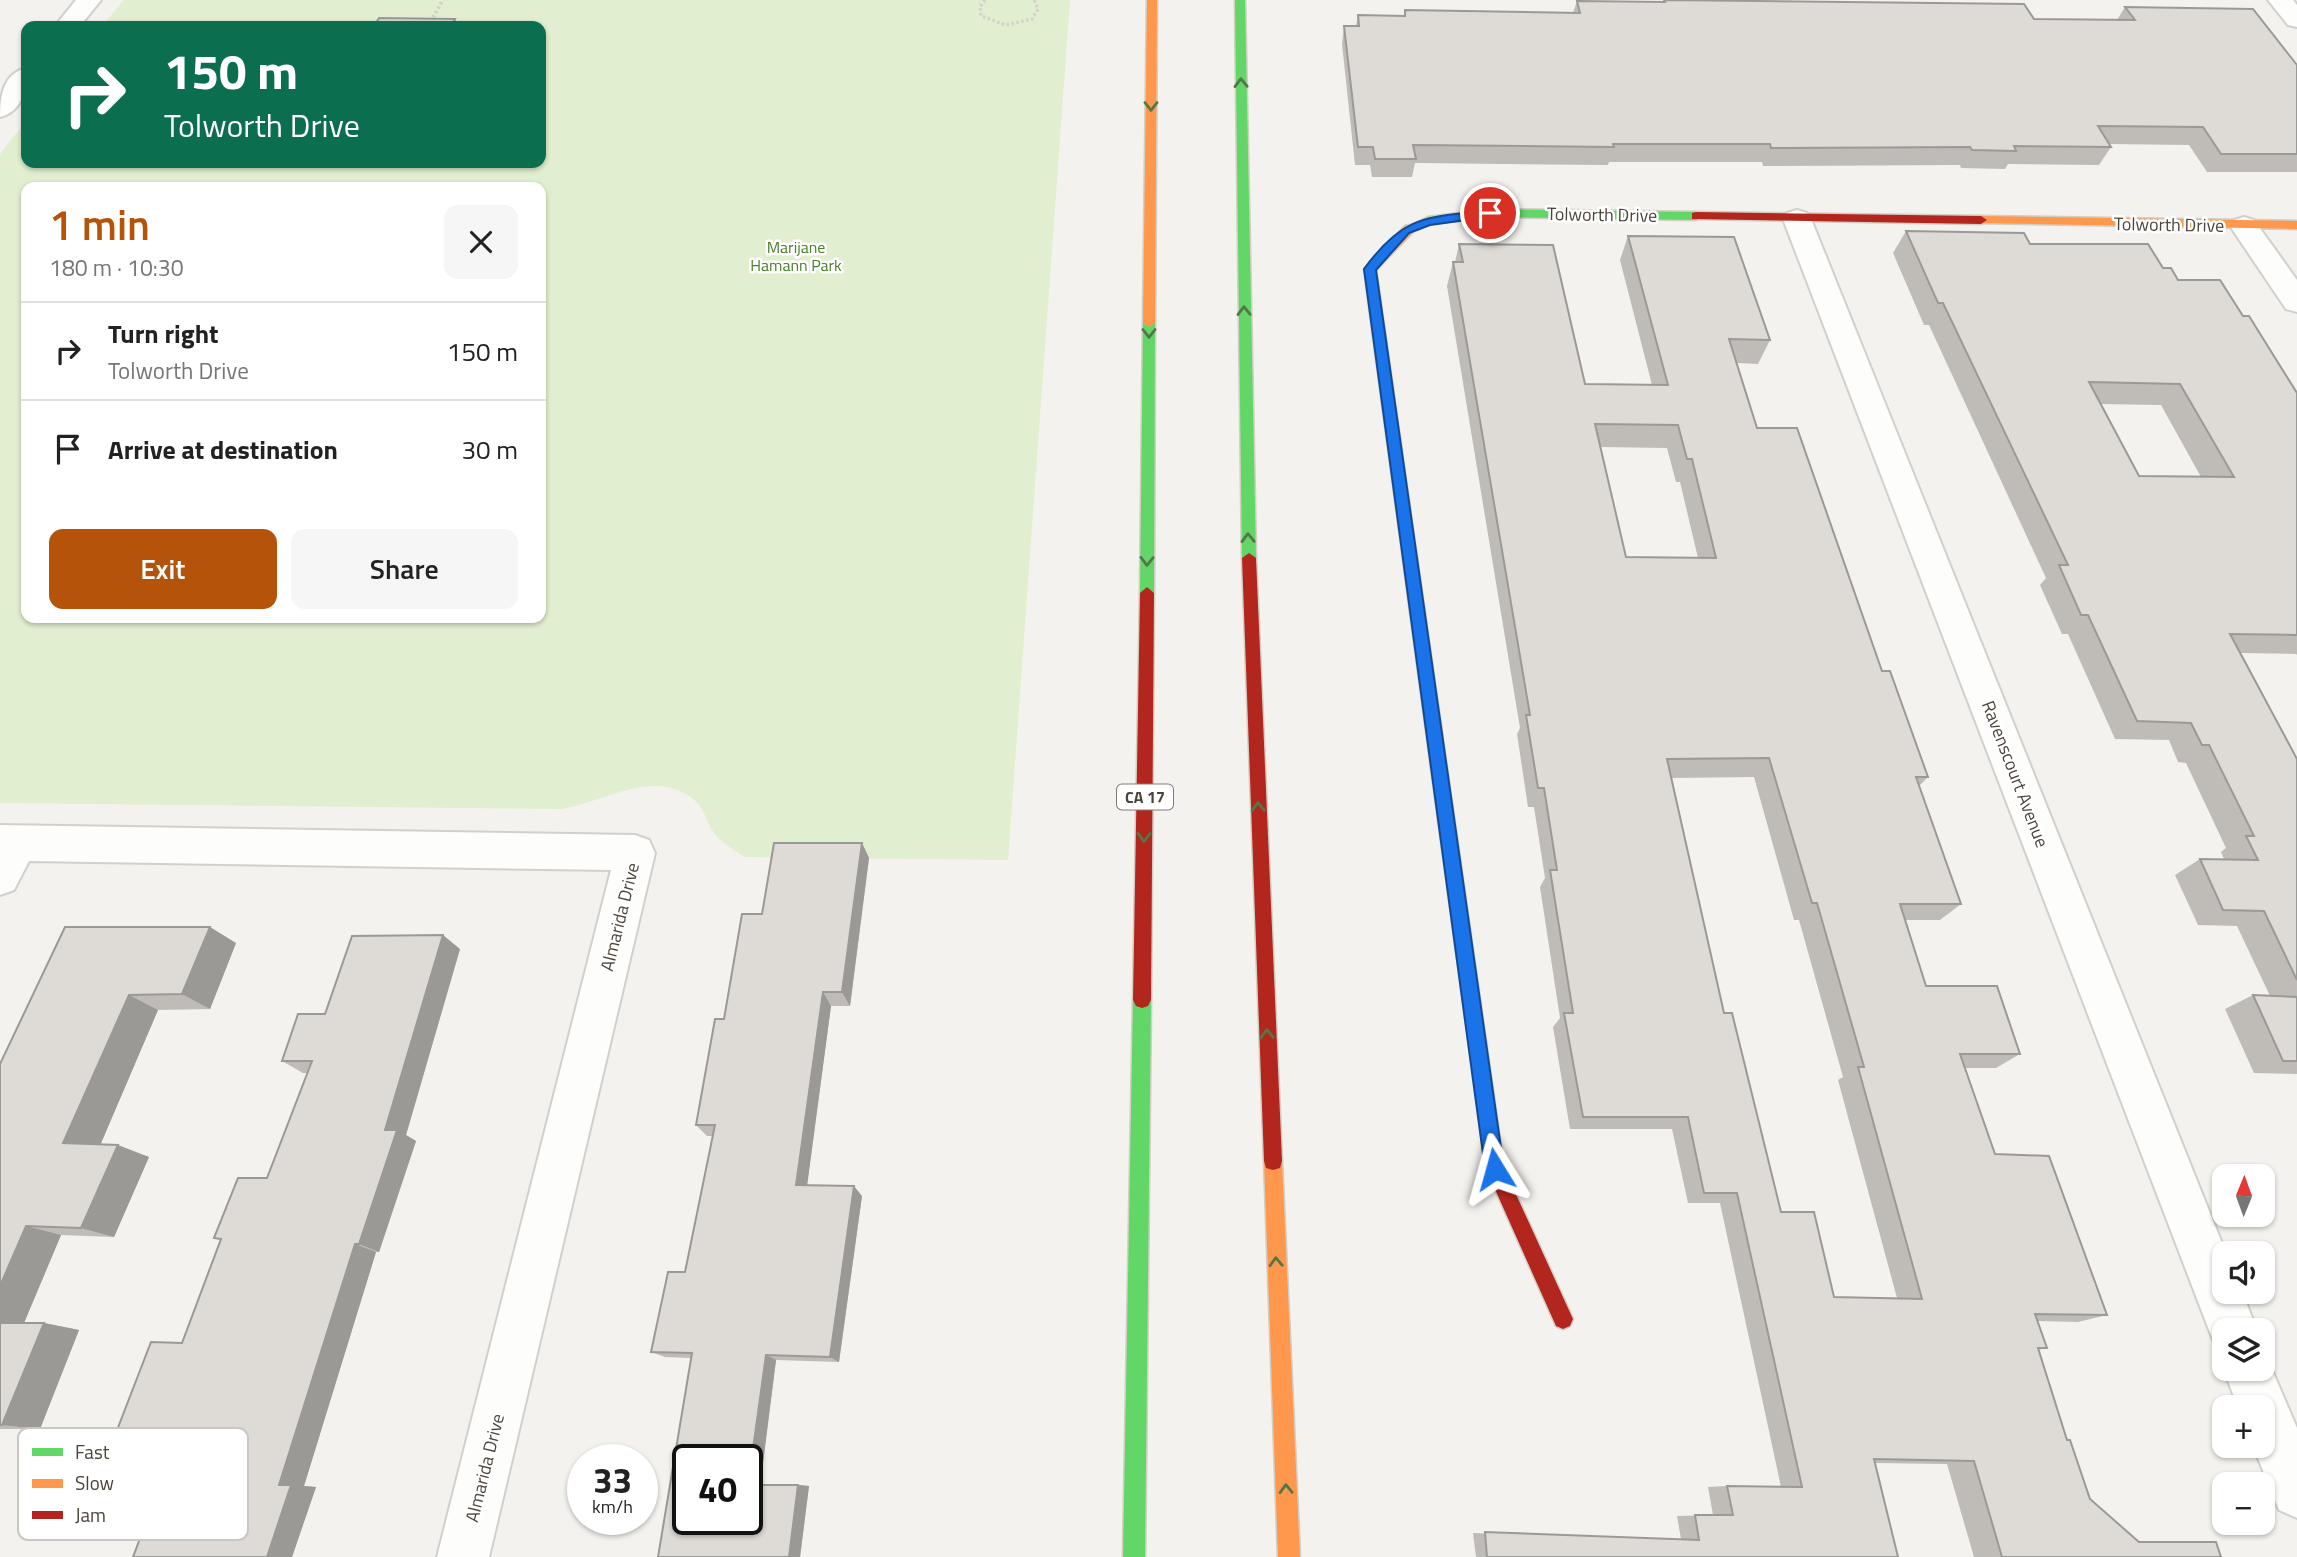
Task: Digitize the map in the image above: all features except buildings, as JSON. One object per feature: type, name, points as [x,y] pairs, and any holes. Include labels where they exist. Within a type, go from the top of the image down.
[{"type":"main road","name":"CA 17","points":[[1134,1557],[1152,0]]},
{"type":"main road","points":[[1240,0],[1250,607],[1289,1557]]},
{"type":"main road","name":"Tolworth Drive","points":[[1563,1319],[1495,1169],[1370,269],[1405,230],[1428,221],[1490,213],[2297,225]]},
{"type":"street","points":[[71,21],[89,0]]},
{"type":"street","points":[[2280,0],[2297,20]]},
{"type":"street","points":[[0,108],[21,82]]},
{"type":"street","name":"Ravenscourt Avenue","points":[[1797,219],[2228,1318]]},
{"type":"street","points":[[2244,226],[2297,302]]},
{"type":"street","name":"Almarida Drive","points":[[6,854],[635,853],[463,1557]]},
{"type":"street","points":[[2253,1381],[2297,1493]]},
{"type":"path","points":[[431,21],[443,0]]},
{"type":"path","points":[[985,0],[980,6],[981,16],[996,24],[1006,25],[1031,19],[1038,9],[1034,0]]},
{"type":"green space","name":"Marijane Hamann Park","points":[[124,0],[1070,0],[1008,860],[744,857],[717,837],[700,806],[692,798],[677,790],[660,786],[627,790],[562,809],[0,803],[0,154],[21,127],[21,168],[546,168],[546,21],[106,21]]},
{"type":"traffic: fast","points":[[1240,0],[1249,558]]},
{"type":"traffic: fast","points":[[1409,229],[1428,221],[1490,213],[1696,216]]},
{"type":"traffic: fast","points":[[1147,593],[1149,323]]},
{"type":"traffic: fast","points":[[1134,1557],[1142,1000]]},
{"type":"traffic: slow","points":[[1149,323],[1152,0]]},
{"type":"traffic: slow","points":[[1981,220],[2297,225]]},
{"type":"traffic: slow","points":[[1409,229],[1370,269],[1439,768]]},
{"type":"traffic: slow","points":[[1273,1161],[1289,1557]]},
{"type":"traffic: jam","points":[[1696,216],[1981,220]]},
{"type":"traffic: jam","points":[[1249,558],[1273,1161]]},
{"type":"traffic: jam","points":[[1142,1000],[1147,593]]},
{"type":"traffic: jam","points":[[1439,768],[1495,1169],[1563,1319]]},
{"type":"route","points":[[1490,213],[1428,221],[1405,230],[1370,269],[1495,1169]]}]
